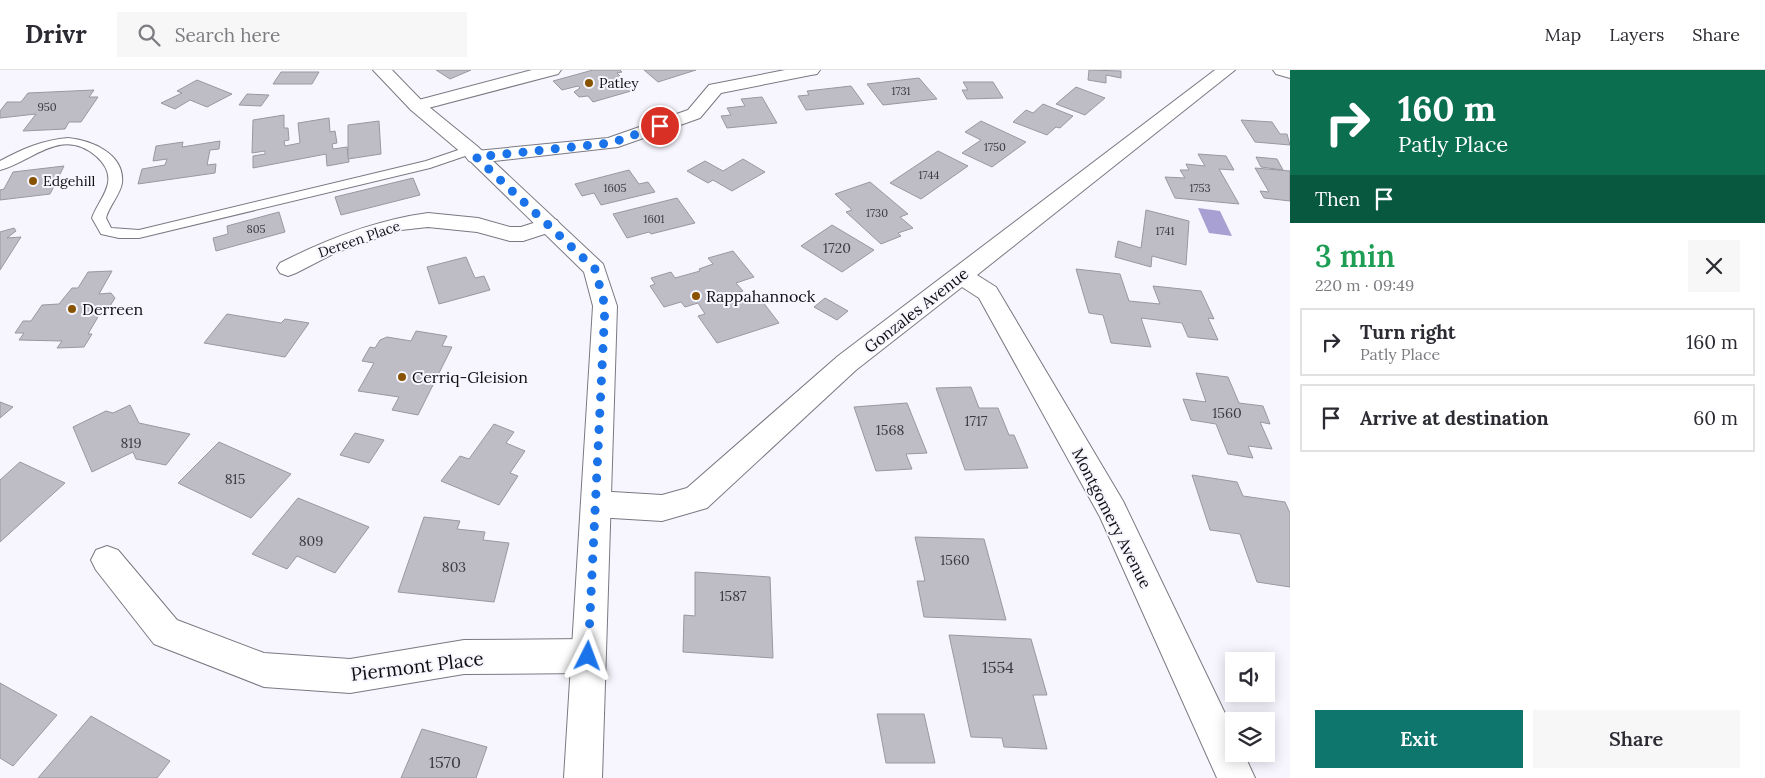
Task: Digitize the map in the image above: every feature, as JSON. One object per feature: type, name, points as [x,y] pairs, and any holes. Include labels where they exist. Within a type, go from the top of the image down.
[{"type":"street","points":[[382,70],[417,106],[473,154],[595,269],[605,306],[583,778]]},
{"type":"street","points":[[417,106],[552,70]]},
{"type":"street","points":[[473,154],[611,143],[694,114],[715,89],[811,70]]},
{"type":"street","name":"Gonzales Avenue","points":[[596,504],[662,508],[696,499],[776,430],[847,363],[1226,70]]},
{"type":"street","points":[[1282,70],[1290,73]]},
{"type":"street","name":"Dereen Place","points":[[288,268],[327,248],[398,224],[428,220],[443,221],[478,225],[510,234],[523,234],[549,224]]},
{"type":"street","name":"Montgomery Avenue","points":[[961,275],[988,293],[1112,510],[1236,778]]},
{"type":"street","name":"Piermont Place","points":[[107,560],[166,632],[264,670],[350,676],[464,657],[588,656]]},
{"type":"lane","points":[[0,166],[20,154],[59,142],[88,145],[100,151],[110,162],[114,173],[115,184],[101,205],[99,218],[106,231],[119,234],[138,234],[473,154]]},
{"type":"shaded area","points":[[1198,208],[1220,211],[1232,236],[1209,233]]},
{"type":"building","points":[[436,70],[471,70],[450,79]]},
{"type":"building","name":"Patley","points":[[593,70],[620,70],[622,72],[617,73],[622,78],[619,79],[631,91],[593,102],[588,96],[579,97],[574,92],[580,88],[578,86],[562,90],[553,81]]},
{"type":"building","points":[[644,70],[696,70],[658,82]]},
{"type":"building","points":[[1089,70],[1121,71],[1121,78],[1106,75],[1106,83],[1088,80]]},
{"type":"building","points":[[281,72],[319,72],[312,84],[273,84]]},
{"type":"building","points":[[919,78],[937,99],[883,105],[867,84]]},
{"type":"building","points":[[197,80],[232,94],[207,107],[190,100],[175,109],[161,103],[182,93],[177,91]]},
{"type":"building","points":[[963,82],[993,82],[1003,98],[967,99],[962,90],[968,90]]},
{"type":"building","points":[[851,86],[864,104],[806,110],[798,96],[809,95],[807,91]]},
{"type":"building","points":[[1076,87],[1105,98],[1085,115],[1056,104]]},
{"type":"building","points":[[94,90],[89,97],[98,97],[81,122],[69,122],[65,129],[23,131],[36,114],[0,118],[0,111],[7,102],[21,102],[28,93]]},
{"type":"building","points":[[247,94],[269,95],[261,106],[239,105]]},
{"type":"building","points":[[762,97],[777,123],[727,128],[721,116],[731,115],[727,108],[745,106],[741,99]]},
{"type":"building","points":[[1043,104],[1073,116],[1060,128],[1056,127],[1047,135],[1013,122],[1026,110],[1033,113]]},
{"type":"building","points":[[284,115],[284,128],[288,128],[289,140],[284,141],[285,146],[300,143],[298,123],[329,118],[330,132],[335,131],[337,143],[332,144],[333,149],[347,147],[349,162],[327,166],[326,154],[253,168],[253,156],[265,154],[265,151],[252,153],[253,120]]},
{"type":"building","points":[[1241,120],[1272,122],[1280,134],[1287,134],[1290,145],[1255,142]]},
{"type":"building","points":[[379,121],[381,154],[348,159],[348,125]]},
{"type":"building","points":[[981,121],[1026,142],[992,167],[962,153],[981,140],[965,132]]},
{"type":"building","points":[[220,141],[219,149],[210,150],[207,165],[216,164],[215,173],[138,184],[142,169],[165,165],[167,159],[153,161],[156,146],[183,142],[182,147]]},
{"type":"building","points":[[938,151],[968,166],[921,199],[890,183]]},
{"type":"building","points":[[1198,154],[1226,156],[1234,170],[1219,169],[1239,204],[1175,198],[1165,177],[1185,178],[1180,170],[1189,170],[1186,164],[1205,166]]},
{"type":"building","points":[[1256,157],[1277,159],[1283,170],[1261,167]]},
{"type":"building","points":[[743,159],[765,172],[732,191],[713,180],[708,183],[687,171],[705,161],[723,171]]},
{"type":"building","name":"Edgehill","points":[[64,166],[50,194],[0,200],[0,190],[4,189],[13,172]]},
{"type":"building","points":[[1255,168],[1290,171],[1290,201],[1264,198],[1260,191],[1269,192]]},
{"type":"building","points":[[629,170],[639,184],[648,182],[655,192],[601,205],[594,193],[582,196],[575,184]]},
{"type":"building","points":[[413,178],[420,195],[341,215],[335,197]]},
{"type":"building","points":[[870,182],[908,214],[900,217],[913,228],[898,233],[901,236],[881,244],[846,212],[852,210],[835,194]]},
{"type":"building","points":[[677,198],[695,223],[627,238],[613,214]]},
{"type":"building","points":[[1146,210],[1189,221],[1186,265],[1152,256],[1151,267],[1115,257],[1118,241],[1141,248]]},
{"type":"building","points":[[279,212],[285,232],[216,251],[213,238],[228,234],[227,226]]},
{"type":"building","points":[[832,225],[874,250],[842,272],[801,246]]},
{"type":"building","points":[[14,228],[16,231],[7,238],[21,237],[0,270],[0,232]]},
{"type":"building","name":"Rappahannock","points":[[733,251],[754,277],[736,283],[743,291],[733,294],[740,303],[759,297],[779,323],[717,343],[698,316],[705,314],[698,303],[685,307],[681,302],[664,307],[650,286],[655,284],[651,278],[671,272],[675,278],[700,271],[699,269],[713,264],[708,258]]},
{"type":"building","points":[[466,257],[475,278],[484,276],[490,290],[439,304],[427,267]]},
{"type":"building","points":[[1076,269],[1120,274],[1129,301],[1160,304],[1153,286],[1201,291],[1214,319],[1208,318],[1218,340],[1188,337],[1182,323],[1141,318],[1151,347],[1111,343],[1103,315],[1089,313]]},
{"type":"building","name":"Derreen","points":[[112,271],[99,294],[111,293],[115,298],[110,306],[102,310],[88,334],[92,334],[84,347],[57,348],[62,341],[19,340],[24,333],[15,333],[23,321],[31,321],[42,305],[59,304],[72,288],[78,288],[88,272]]},
{"type":"building","points":[[825,298],[848,311],[837,320],[814,307]]},
{"type":"building","points":[[227,314],[281,323],[285,319],[309,323],[285,357],[204,343]]},
{"type":"building","name":"Cerriq-Gleision","points":[[416,331],[447,336],[442,346],[452,347],[418,415],[392,410],[399,397],[358,391],[374,363],[362,361],[370,347],[375,348],[380,340],[387,337],[411,341]]},
{"type":"building","points":[[1196,373],[1228,377],[1239,403],[1263,406],[1270,424],[1260,422],[1272,449],[1248,446],[1253,458],[1228,454],[1216,424],[1191,420],[1183,399],[1206,402]]},
{"type":"building","points":[[971,387],[979,408],[998,408],[1009,435],[1014,435],[1028,468],[965,470],[936,388]]},
{"type":"building","points":[[0,402],[13,407],[0,418]]},
{"type":"building","points":[[907,403],[927,453],[906,454],[912,469],[876,471],[854,407]]},
{"type":"building","points":[[130,405],[139,423],[190,434],[166,465],[136,459],[133,452],[92,472],[73,427],[106,411],[113,413]]},
{"type":"building","points":[[494,424],[514,432],[506,443],[525,451],[510,473],[518,476],[499,505],[441,481],[460,456],[469,459]]},
{"type":"building","points":[[355,433],[384,440],[369,463],[340,455]]},
{"type":"building","points":[[219,442],[291,474],[251,518],[178,483]]},
{"type":"building","points":[[20,462],[65,483],[0,542],[0,480]]},
{"type":"building","points":[[1192,475],[1237,482],[1243,496],[1285,502],[1290,513],[1290,587],[1257,582],[1240,534],[1210,530]]},
{"type":"building","points":[[298,498],[369,527],[335,573],[297,556],[287,569],[252,554]]},
{"type":"building","points":[[424,517],[460,521],[457,529],[485,532],[483,540],[509,543],[494,602],[398,592]]},
{"type":"building","points":[[915,537],[984,539],[1006,620],[924,617],[917,581],[925,581]]},
{"type":"building","points":[[695,572],[770,577],[773,658],[683,652],[684,615],[695,616]]},
{"type":"building","points":[[949,635],[1031,639],[1047,695],[1033,695],[1047,749],[1004,747],[1002,738],[971,737]]},
{"type":"building","points":[[0,683],[57,715],[13,766],[0,758]]},
{"type":"building","points":[[877,714],[924,714],[935,763],[886,763]]},
{"type":"building","points":[[91,716],[170,761],[157,778],[38,778]]},
{"type":"building","points":[[422,729],[487,747],[476,778],[401,778]]},
{"type":"place","name":"Patley","points":[[589,83]]},
{"type":"place","name":"Edgehill","points":[[33,181]]},
{"type":"place","name":"Rappahannock","points":[[696,296]]},
{"type":"place","name":"Derreen","points":[[72,309]]},
{"type":"place","name":"Cerriq-Gleision","points":[[402,377]]},
{"type":"route","points":[[588,656],[605,306],[595,269],[476,157],[611,143],[660,126]]}]
